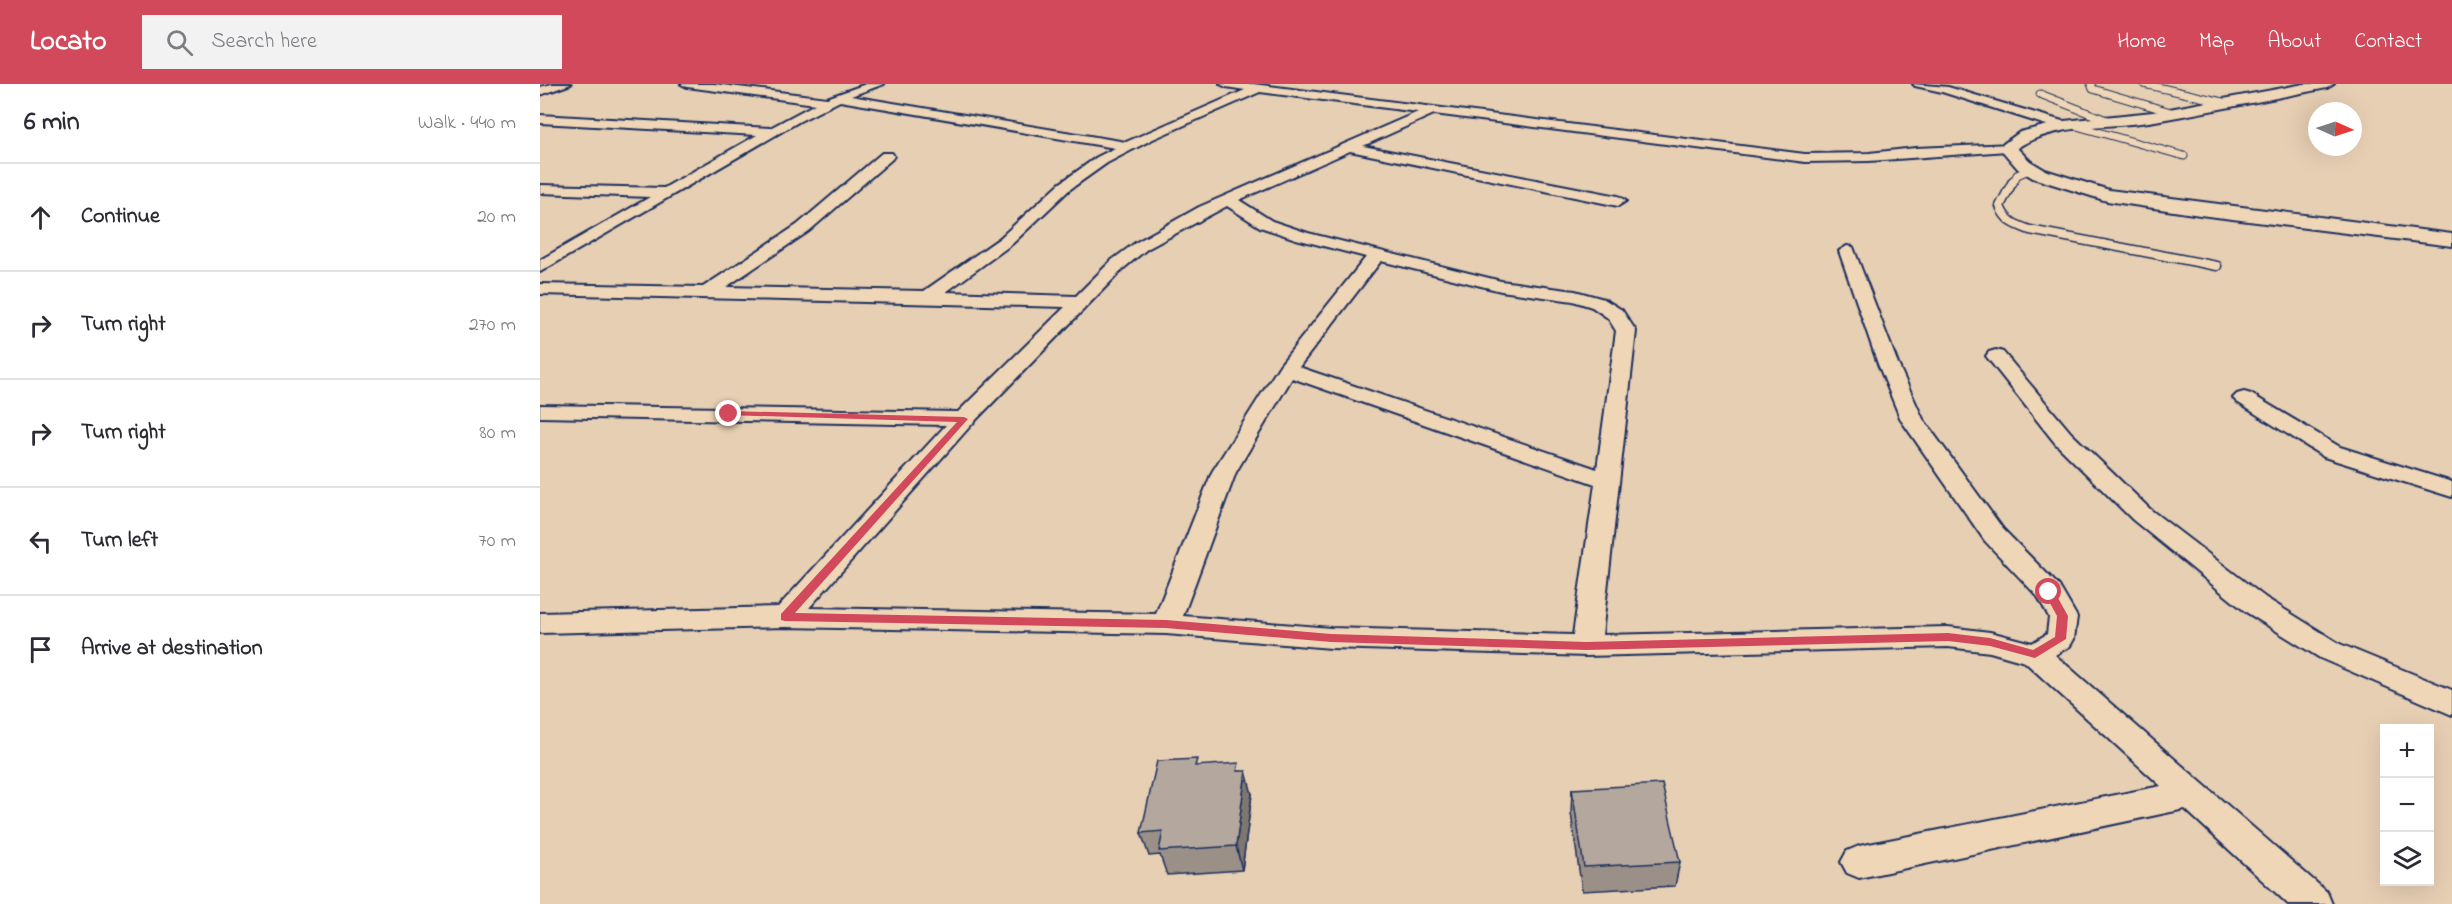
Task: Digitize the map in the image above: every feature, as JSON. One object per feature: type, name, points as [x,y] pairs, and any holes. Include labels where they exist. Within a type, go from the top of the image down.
[{"type":"street","points":[[540,91],[565,84]]},
{"type":"street","points":[[687,84],[832,99],[1126,146]]},
{"type":"street","points":[[540,267],[832,99],[878,84]]},
{"type":"street","points":[[1226,84],[1805,158],[1869,157],[2007,147],[2026,135],[2069,125],[2174,113],[2327,84]]},
{"type":"street","points":[[1919,84],[2069,125]]},
{"type":"street","points":[[927,297],[1006,241],[1064,187],[1126,146],[1259,88]]},
{"type":"street","points":[[785,617],[964,419],[1080,302],[1141,246],[1168,229],[1228,200],[1434,110]]},
{"type":"street","points":[[540,119],[773,132]]},
{"type":"street","points":[[1350,147],[1618,201]]},
{"type":"street","points":[[2007,147],[2031,169],[2062,182],[2107,195],[2200,209],[2452,240]]},
{"type":"street","points":[[707,292],[803,228],[887,156]]},
{"type":"street","points":[[540,189],[669,193]]},
{"type":"street","points":[[1228,200],[1266,224],[1376,256],[1501,286],[1575,296],[1598,303],[1615,314],[1626,332],[1586,646]]},
{"type":"street","points":[[1847,251],[1888,364],[1912,420],[1994,535],[2049,592],[2063,616],[2060,639],[2035,654]]},
{"type":"street","points":[[1166,624],[1224,472],[1287,369],[1376,256]]},
{"type":"street","points":[[540,289],[1080,302]]},
{"type":"street","points":[[1996,356],[2063,438],[2142,515],[2246,597],[2330,651],[2452,703]]},
{"type":"street","points":[[1287,369],[1607,480]]},
{"type":"street","points":[[2244,398],[2332,452],[2452,490]]},
{"type":"street","points":[[540,411],[964,419]]},
{"type":"street","points":[[540,623],[785,617],[1166,624],[1331,638],[1586,646],[1948,637],[1990,642],[2035,654],[2314,904]]},
{"type":"street","points":[[1858,862],[2192,794]]},
{"type":"lane","points":[[2091,84],[2093,89],[2174,113]]},
{"type":"lane","points":[[2144,84],[2227,103]]},
{"type":"lane","points":[[2040,94],[2109,122]]},
{"type":"lane","points":[[2069,125],[2184,156]]},
{"type":"lane","points":[[2031,169],[2017,175],[2000,206],[2004,219],[2011,224],[2030,230],[2217,266]]},
{"type":"building","points":[[1197,759],[1195,766],[1239,763],[1237,771],[1246,771],[1236,846],[1159,851],[1163,831],[1141,833],[1157,761]]},
{"type":"building","points":[[1662,784],[1680,862],[1584,867],[1572,789]]},
{"type":"route","points":[[729,414],[964,419],[785,617],[1166,624],[1331,638],[1586,646],[1948,637],[1990,642],[2035,654],[2060,639],[2063,616],[2049,592]]}]
